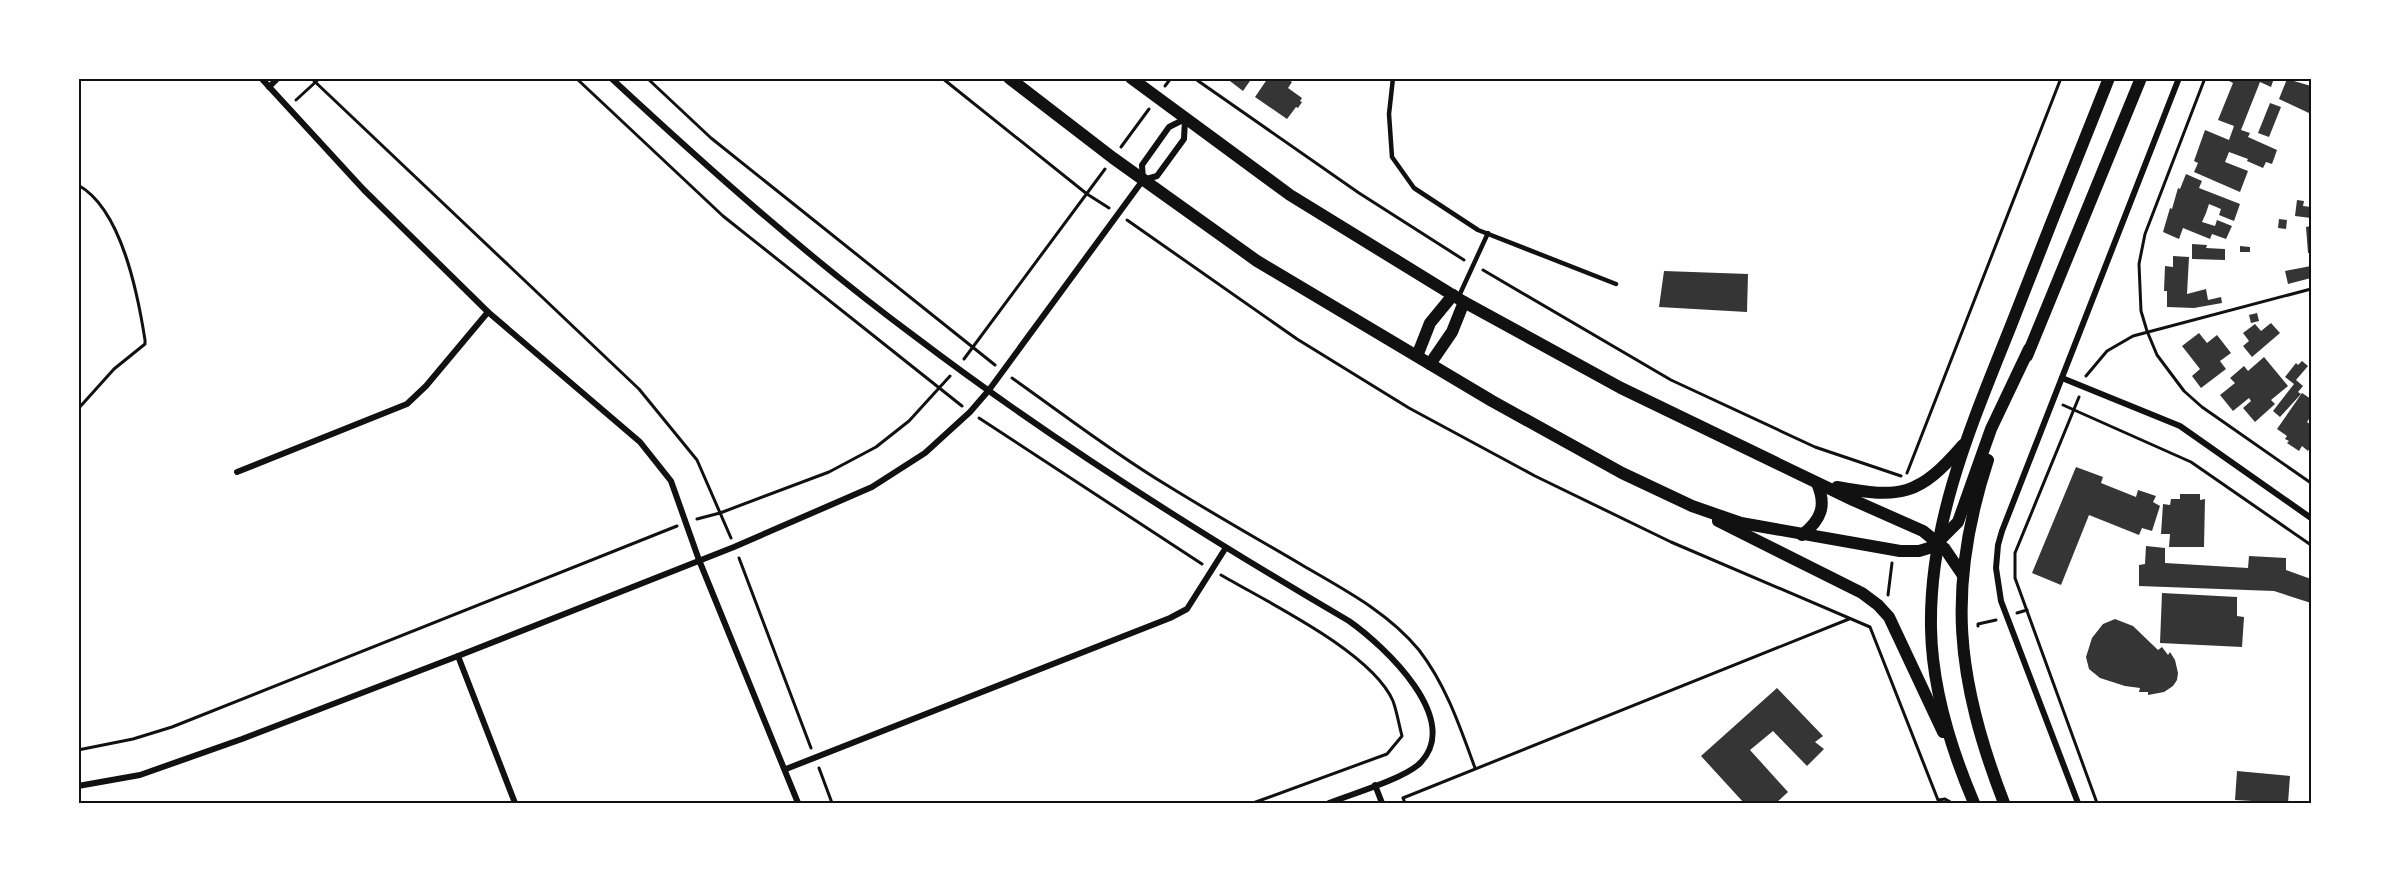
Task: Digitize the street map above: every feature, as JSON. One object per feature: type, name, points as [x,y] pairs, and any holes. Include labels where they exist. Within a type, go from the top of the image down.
[{"type":"main road","points":[[1009,78],[1143,180],[1257,261],[1512,412],[1655,490],[1855,589],[1878,605],[1889,617],[1956,757],[1974,803]]},
{"type":"main road","points":[[1131,78],[1290,195],[1458,298],[1622,388],[1817,483],[1923,531],[1938,542],[1962,574]]},
{"type":"main road","points":[[1956,757],[1934,661],[1932,612],[1938,542],[1965,441],[2109,78]]},
{"type":"main road","points":[[2004,803],[1986,756],[1968,688],[1961,627],[1962,574],[1970,521],[1980,483],[2030,349],[2141,78]]},
{"type":"main road","points":[[1417,356],[1430,323],[1458,298]]},
{"type":"main road","points":[[1430,364],[1452,332],[1458,298]]},
{"type":"main road","points":[[1655,490],[1722,516],[1802,535],[1900,552],[1919,551],[1938,542],[1960,519],[1991,429],[2030,349]]},
{"type":"main road","points":[[1817,483],[1876,494],[1906,491],[1934,475],[1965,441]]},
{"type":"main road","points":[[1802,535],[1813,526],[1821,512],[1822,499],[1817,483]]},
{"type":"street","points":[[261,78],[364,190],[488,312],[640,442],[671,481],[699,560],[798,803]]},
{"type":"street","points":[[269,87],[279,78]]},
{"type":"street","points":[[611,78],[763,215],[916,338],[1225,549],[1349,621],[1379,644],[1396,662],[1419,696],[1432,726],[1432,743],[1425,757],[1413,769],[1329,803]]},
{"type":"street","points":[[2078,803],[2001,601],[1996,568],[2000,538],[2179,78]]},
{"type":"street","points":[[78,786],[140,775],[242,739],[735,547],[872,488],[925,453],[970,412],[989,390],[1143,180],[1157,176],[1184,139],[1185,119],[1168,127],[1142,165],[1143,180]]},
{"type":"street","points":[[237,472],[406,404],[426,386],[488,312]]},
{"type":"street","points":[[2061,378],[2180,426],[2311,518]]},
{"type":"street","points":[[786,769],[1170,618],[1187,609],[1225,549]]},
{"type":"street","points":[[458,656],[514,803]]},
{"type":"street","points":[[1375,785],[1382,803]]},
{"type":"lane","points":[[1394,78],[1389,114],[1392,157],[1414,188],[1478,230],[1616,284]]},
{"type":"lane","points":[[1458,298],[1488,233]]},
{"type":"path","points":[[288,107],[320,78]]},
{"type":"path","points":[[576,78],[723,216],[970,412],[1212,570],[1336,642],[1361,661],[1393,700],[1402,736],[1387,754],[1253,803]]},
{"type":"path","points":[[647,78],[711,138],[1003,371],[1102,443],[1165,484],[1386,617],[1418,649],[1436,675],[1451,705],[1475,768]]},
{"type":"path","points":[[942,78],[1087,194],[1119,214],[1296,339],[1409,408],[1535,476],[1671,542],[1849,620],[1870,627],[1938,800],[1945,799],[1952,803]]},
{"type":"path","points":[[1194,78],[1359,193],[1473,265],[1671,380],[1815,447],[1905,477],[2061,78]]},
{"type":"path","points":[[2205,78],[2141,247],[2138,296],[2146,331],[2165,368],[2190,398],[2311,483]]},
{"type":"path","points":[[78,185],[95,200],[115,228],[137,299],[145,340],[145,344],[114,369],[78,409]]},
{"type":"path","points":[[2097,803],[2015,578],[2015,553],[2074,410],[2086,375],[2107,351],[2125,339],[2146,331],[2311,289]]},
{"type":"path","points":[[2053,401],[2191,462],[2311,545]]},
{"type":"path","points":[[1888,601],[1892,565]]},
{"type":"path","points":[[1405,803],[1403,798],[1475,768],[1849,620]]},
{"type":"building","points":[[1226,78],[1252,78],[1243,91]]},
{"type":"building","points":[[1268,78],[1285,78],[1292,82],[1288,88],[1302,98],[1298,108],[1296,107],[1287,119],[1255,97]]},
{"type":"building","points":[[2230,78],[2274,78],[2271,87],[2260,82],[2241,130],[2250,133],[2248,137],[2277,150],[2272,164],[2266,162],[2263,168],[2229,152],[2225,162],[2248,171],[2240,192],[2194,172],[2198,163],[2194,161],[2205,130],[2229,140],[2234,126],[2218,120],[2233,83],[2229,81]]},
{"type":"building","points":[[2287,79],[2311,86],[2311,114],[2279,99]]},
{"type":"building","points":[[2270,103],[2281,107],[2269,137],[2258,133]]},
{"type":"building","points":[[2186,174],[2202,181],[2199,188],[2240,204],[2234,221],[2219,215],[2221,209],[2209,204],[2202,222],[2215,226],[2217,220],[2232,226],[2226,239],[2212,234],[2210,239],[2183,228],[2179,239],[2163,232],[2170,208],[2172,209],[2178,188],[2180,189]]},
{"type":"building","points":[[2297,200],[2304,201],[2303,206],[2311,207],[2311,218],[2295,216]]},
{"type":"building","points":[[2279,219],[2287,220],[2286,229],[2278,228]]},
{"type":"building","points":[[2311,226],[2311,253],[2308,253],[2306,227]]},
{"type":"building","points":[[2192,244],[2207,245],[2206,248],[2225,249],[2225,260],[2192,259]]},
{"type":"building","points":[[2240,246],[2250,247],[2250,252],[2240,252]]},
{"type":"building","points":[[2173,256],[2189,257],[2187,294],[2206,289],[2208,300],[2221,297],[2222,303],[2194,308],[2167,307],[2167,291],[2164,291],[2165,266],[2173,267]]},
{"type":"building","points":[[2311,266],[2311,278],[2288,284],[2285,271]]},
{"type":"building","points":[[1664,271],[1748,274],[1747,312],[1659,307]]},
{"type":"building","points":[[2257,313],[2259,321],[2251,323],[2249,315]]},
{"type":"building","points":[[2271,323],[2280,333],[2252,357],[2243,346],[2249,341],[2243,333],[2255,324],[2261,331]]},
{"type":"building","points":[[2199,333],[2207,343],[2217,335],[2231,353],[2220,361],[2226,369],[2201,388],[2192,376],[2200,369],[2182,346]]},
{"type":"building","points":[[2264,357],[2288,386],[2271,400],[2275,404],[2255,422],[2243,408],[2251,401],[2249,398],[2233,411],[2220,395],[2235,383],[2230,378],[2244,366],[2248,371]]},
{"type":"building","points":[[2302,361],[2308,366],[2296,380],[2303,386],[2298,392],[2301,394],[2280,417],[2273,411],[2294,384],[2285,377],[2296,363],[2298,365]]},
{"type":"building","points":[[2302,393],[2311,399],[2311,416],[2307,422],[2311,425],[2311,446],[2308,451],[2302,446],[2299,451],[2287,443],[2289,441],[2285,439],[2287,436],[2277,429]]},
{"type":"building","points":[[2076,467],[2103,477],[2101,483],[2136,497],[2138,490],[2156,496],[2153,502],[2160,506],[2152,531],[2142,528],[2139,535],[2089,515],[2061,585],[2032,573]]},
{"type":"building","points":[[2180,494],[2200,494],[2200,500],[2205,499],[2204,547],[2169,547],[2170,534],[2161,534],[2163,504],[2170,505],[2171,499],[2180,499]]},
{"type":"building","points":[[2146,546],[2165,548],[2165,563],[2248,568],[2249,556],[2286,558],[2286,570],[2311,579],[2311,603],[2274,591],[2139,586],[2139,565],[2145,564]]},
{"type":"building","points":[[2162,593],[2237,597],[2237,616],[2244,617],[2242,647],[2160,643]]},
{"type":"building","points":[[2115,619],[2133,626],[2158,650],[2162,647],[2168,655],[2170,652],[2175,660],[2178,673],[2173,686],[2164,692],[2148,695],[2148,692],[2139,692],[2140,688],[2100,678],[2089,669],[2086,657],[2092,638],[2103,624]]},
{"type":"building","points":[[1777,688],[1823,736],[1815,742],[1824,749],[1807,766],[1773,731],[1750,750],[1788,792],[1776,803],[1744,803],[1701,756]]},
{"type":"building","points":[[2237,771],[2290,776],[2288,803],[2235,800]]}]
